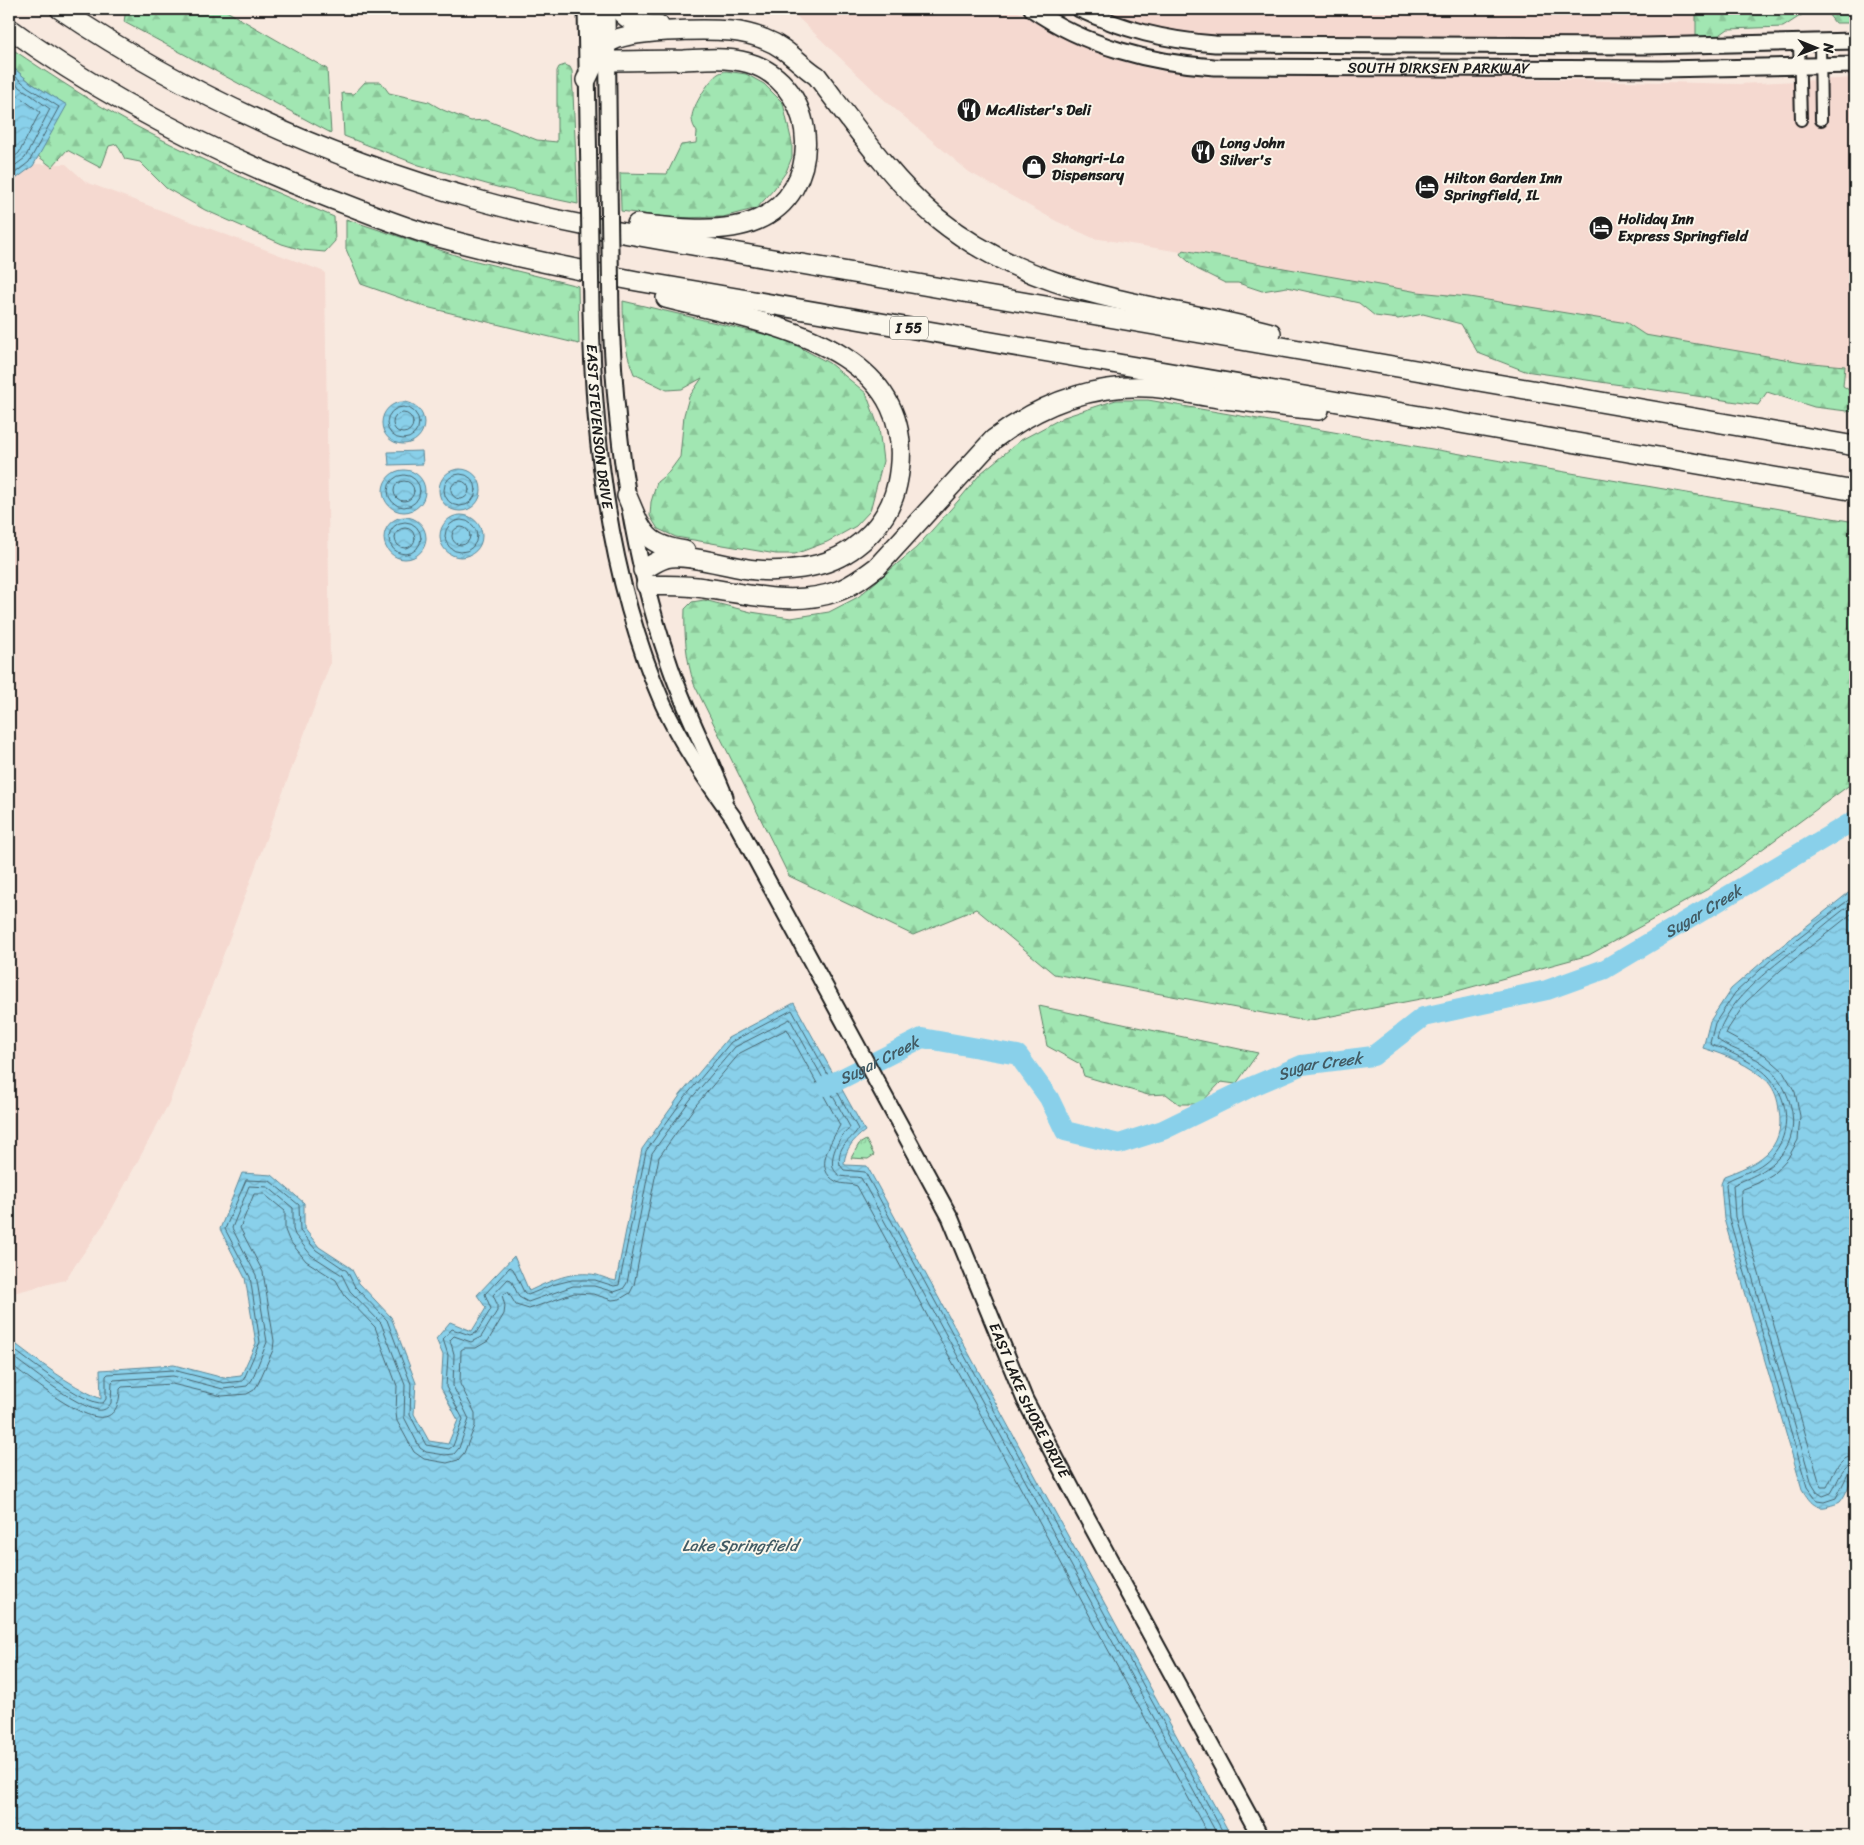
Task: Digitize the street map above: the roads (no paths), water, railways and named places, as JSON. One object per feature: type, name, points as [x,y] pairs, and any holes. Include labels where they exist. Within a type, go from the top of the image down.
[{"type":"highway","points":[[60,9],[186,85],[230,107],[334,151],[421,184],[551,219],[1855,446]]},
{"type":"highway","points":[[594,9],[595,20],[605,52]]},
{"type":"highway","points":[[619,9],[633,21],[645,25],[723,24],[757,30],[788,45],[812,66],[817,76],[872,149],[916,199],[953,230],[998,258],[1030,274],[1112,299],[1266,332],[1403,368]]},
{"type":"highway","name":"I 55","points":[[9,28],[35,48],[121,100],[188,136],[250,166],[383,218],[429,234],[483,248],[559,267],[637,281],[1855,491]]},
{"type":"highway","points":[[586,80],[605,52],[645,32],[728,31],[744,33],[778,46],[817,76]]},
{"type":"highway","points":[[421,184],[460,187],[546,207],[636,224],[688,228],[724,228],[744,224],[765,216],[787,198],[802,170],[806,152],[806,134],[796,103],[785,86],[777,78],[755,65],[730,59],[605,52]]},
{"type":"highway","points":[[483,248],[527,269],[654,295],[780,328],[813,340],[852,361],[868,375],[891,408],[898,433],[901,455],[900,472],[892,501],[882,519],[860,543],[838,557],[806,568],[756,571],[681,556],[667,557],[644,578]]},
{"type":"highway","points":[[644,578],[774,599],[797,599],[838,591],[877,567],[994,440],[1017,422],[1073,397],[1106,389],[1147,386],[1266,405],[1475,425]]},
{"type":"highway","points":[[627,496],[641,529],[655,542],[671,549],[758,563],[777,570]]},
{"type":"main road","name":"EAST STEVENSON DRIVE","points":[[586,9],[594,392],[605,487],[624,580],[643,654],[664,706],[708,783],[733,817]]},
{"type":"main road","name":"EAST STEVENSON DRIVE","points":[[607,9],[605,52],[611,317],[617,412],[627,496],[644,578],[677,688],[733,817],[811,959]]},
{"type":"main road","name":"SOUTH DIRKSEN PARKWAY","points":[[1032,9],[1065,28],[1112,48],[1147,58],[1195,66],[1510,70],[1800,68],[1855,65]]},
{"type":"main road","name":"SOUTH DIRKSEN PARKWAY","points":[[1079,9],[1106,21],[1168,39],[1215,44],[1530,46],[1855,41]]},
{"type":"main road","points":[[624,580],[644,578]]},
{"type":"main road","name":"EAST LAKE SHORE DRIVE","points":[[811,959],[950,1217],[1025,1400],[1260,1836]]},
{"type":"street","points":[[1799,43],[1801,120]]},
{"type":"street","points":[[1820,43],[1821,120]]},
{"type":"water","points":[[9,64],[31,83],[67,105],[33,166],[9,184]]},
{"type":"water","points":[[403,402],[418,408],[424,423],[418,438],[403,444],[388,438],[382,423],[388,408]]},
{"type":"water","points":[[422,451],[423,464],[389,465],[388,452]]},
{"type":"water","points":[[460,469],[475,475],[481,490],[475,505],[460,511],[445,505],[439,490],[445,475]]},
{"type":"water","points":[[404,470],[419,476],[425,491],[419,506],[404,512],[389,506],[383,491],[389,476]]},
{"type":"water","points":[[461,515],[476,521],[482,536],[476,551],[461,557],[446,551],[440,536],[446,521]]},
{"type":"water","points":[[405,517],[420,523],[426,538],[420,553],[405,559],[390,553],[384,538],[390,523]]},
{"type":"water","points":[[1855,889],[1855,1469],[1847,1491],[1840,1502],[1820,1507],[1807,1497],[1802,1489],[1724,1219],[1721,1184],[1724,1176],[1757,1161],[1773,1146],[1778,1136],[1780,1124],[1777,1099],[1773,1088],[1754,1070],[1729,1057],[1703,1048],[1710,1021],[1731,989],[1769,956]]},
{"type":"water","name":"Lake Springfield","points":[[794,1003],[865,1131],[848,1149],[845,1165],[867,1166],[1231,1836],[9,1836],[9,1339],[65,1379],[101,1399],[100,1370],[174,1365],[224,1378],[241,1376],[256,1343],[245,1278],[220,1229],[242,1173],[272,1175],[304,1203],[304,1228],[319,1247],[351,1268],[359,1283],[391,1317],[416,1383],[414,1414],[429,1441],[448,1444],[458,1420],[441,1388],[443,1355],[436,1339],[450,1322],[472,1331],[486,1308],[477,1295],[514,1256],[529,1291],[553,1280],[570,1275],[597,1275],[616,1281],[642,1149],[681,1094],[728,1038]]},
{"type":"waterway","name":"Sugar Creek","points":[[827,1086],[922,1038],[1018,1055],[1049,1098],[1065,1131],[1119,1144],[1163,1130],[1253,1086],[1302,1065],[1373,1056],[1423,1017],[1547,990],[1605,969],[1855,820]]},
{"type":"place","name":"McAlister's Deli","points":[[969,110]]},
{"type":"place","name":"Long John Silver's","points":[[1203,152]]},
{"type":"place","name":"Shangri-La Dispensary","points":[[1034,167]]},
{"type":"place","name":"Hilton Garden Inn Springfield, IL","points":[[1427,187]]},
{"type":"place","name":"Holiday Inn Express Springfield","points":[[1601,228]]}]
